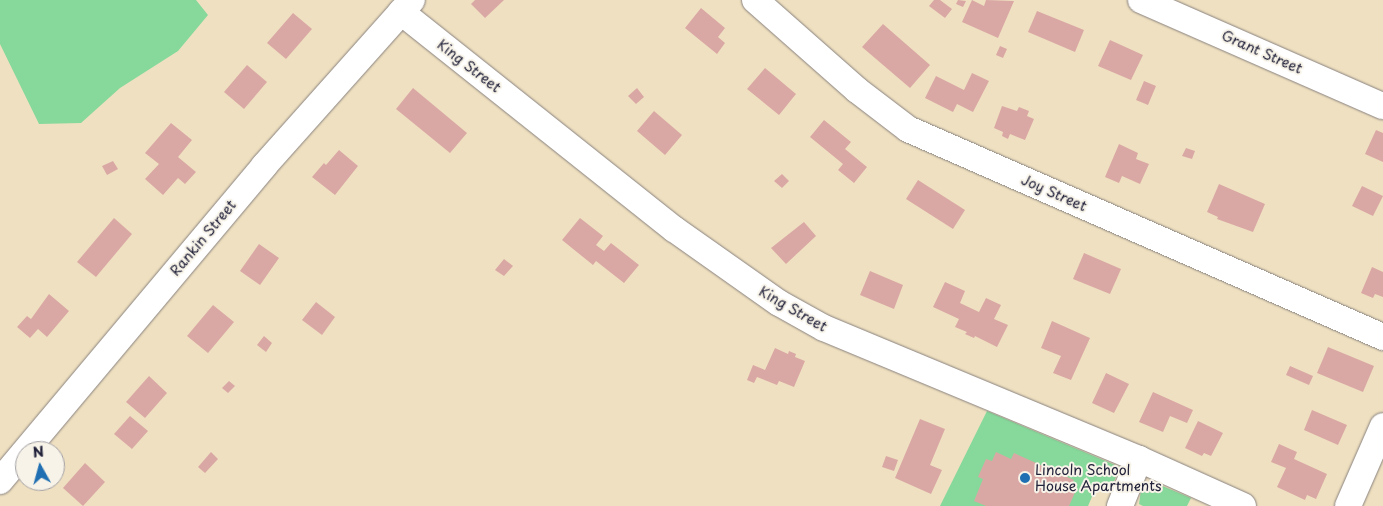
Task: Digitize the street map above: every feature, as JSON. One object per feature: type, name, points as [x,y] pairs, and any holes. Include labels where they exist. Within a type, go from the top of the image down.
[{"type":"street","name":"Joy Street","points":[[755,0],[858,90],[908,129],[1383,337]]},
{"type":"street","name":"Grant Street","points":[[1141,0],[1383,106]]},
{"type":"street","name":"King Street","points":[[406,6],[674,229],[779,304],[824,328],[1139,459],[1243,506]]},
{"type":"street","name":"Rankin Street","points":[[0,481],[258,173],[406,6]]},
{"type":"street","points":[[1348,506],[1383,426]]},
{"type":"street","points":[[1120,506],[1139,459]]},
{"type":"green space","points":[[0,0],[196,0],[208,15],[178,51],[120,88],[81,123],[39,124],[0,44]]},
{"type":"green space","points":[[987,411],[1120,467],[1110,491],[1097,485],[1088,506],[940,506]]},
{"type":"green space","points":[[1153,482],[1191,498],[1187,506],[1143,506],[1139,504],[1141,490]]},
{"type":"building","points":[[475,0],[504,0],[485,18],[471,4]]},
{"type":"building","points":[[934,0],[940,0],[952,9],[945,18],[929,6]]},
{"type":"building","points":[[958,0],[966,1],[963,7],[956,4]]},
{"type":"building","points":[[972,0],[984,6],[986,0],[1014,1],[998,38],[962,22]]},
{"type":"building","points":[[701,8],[725,28],[718,37],[725,43],[717,54],[685,28]]},
{"type":"building","points":[[1037,11],[1084,30],[1075,52],[1028,32]]},
{"type":"building","points":[[293,13],[312,29],[286,59],[267,43]]},
{"type":"building","points":[[883,24],[930,65],[910,88],[862,47]]},
{"type":"building","points":[[1110,40],[1143,55],[1131,80],[1098,66]]},
{"type":"building","points":[[1000,46],[1007,49],[1003,58],[996,55]]},
{"type":"building","points":[[247,65],[267,82],[244,109],[224,92]]},
{"type":"building","points":[[765,68],[796,94],[779,115],[747,89]]},
{"type":"building","points":[[972,73],[989,81],[973,112],[957,104],[953,112],[925,98],[936,76],[964,90]]},
{"type":"building","points":[[1144,81],[1156,86],[1148,105],[1136,100]]},
{"type":"building","points":[[413,88],[467,133],[450,153],[396,109]]},
{"type":"building","points":[[637,88],[644,97],[636,104],[628,96]]},
{"type":"building","points":[[1002,106],[1017,111],[1019,107],[1029,111],[1027,116],[1034,119],[1025,140],[1010,134],[1008,139],[1002,136],[1003,132],[994,128]]},
{"type":"building","points":[[654,111],[682,135],[665,155],[637,131]]},
{"type":"building","points":[[824,120],[851,142],[845,149],[867,167],[854,183],[838,170],[843,164],[810,137]]},
{"type":"building","points":[[171,123],[192,140],[178,157],[196,172],[185,184],[178,178],[163,195],[145,179],[159,164],[145,153]]},
{"type":"building","points":[[1376,130],[1383,133],[1383,162],[1365,154]]},
{"type":"building","points":[[1119,144],[1138,153],[1136,159],[1149,164],[1140,184],[1122,176],[1119,183],[1105,177]]},
{"type":"building","points":[[1186,148],[1195,151],[1192,159],[1182,156]]},
{"type":"building","points":[[339,150],[358,166],[335,195],[312,177]]},
{"type":"building","points":[[113,161],[118,169],[107,175],[102,166]]},
{"type":"building","points":[[782,174],[789,181],[782,188],[774,181]]},
{"type":"building","points":[[918,180],[965,210],[953,229],[906,199]]},
{"type":"building","points":[[1219,184],[1265,204],[1253,232],[1217,219],[1218,217],[1207,212]]},
{"type":"building","points":[[1362,186],[1383,196],[1373,216],[1352,206]]},
{"type":"building","points":[[114,218],[132,234],[96,277],[77,262]]},
{"type":"building","points":[[580,218],[603,236],[596,245],[604,251],[611,243],[639,265],[624,283],[596,261],[593,265],[562,240]]},
{"type":"building","points":[[804,222],[816,236],[786,264],[771,248]]},
{"type":"building","points":[[259,244],[279,258],[260,285],[240,271]]},
{"type":"building","points":[[1084,253],[1121,269],[1110,294],[1073,279]]},
{"type":"building","points":[[504,259],[513,266],[504,276],[495,270]]},
{"type":"building","points":[[1372,267],[1383,272],[1383,297],[1375,294],[1373,298],[1361,293]]},
{"type":"building","points":[[870,271],[903,285],[894,309],[860,295]]},
{"type":"building","points":[[945,282],[965,291],[960,303],[979,312],[986,298],[1001,305],[994,319],[1008,325],[997,347],[975,336],[974,338],[965,334],[967,332],[955,327],[959,319],[933,307]]},
{"type":"building","points":[[49,294],[69,311],[47,337],[38,329],[30,338],[17,327],[27,316],[31,319]]},
{"type":"building","points":[[316,302],[335,317],[322,335],[302,320]]},
{"type":"building","points":[[213,305],[234,322],[208,353],[187,336]]},
{"type":"building","points":[[1052,321],[1090,338],[1071,380],[1053,373],[1061,356],[1041,348]]},
{"type":"building","points":[[264,336],[272,343],[266,352],[257,345]]},
{"type":"building","points":[[1328,347],[1374,366],[1363,392],[1317,373]]},
{"type":"building","points":[[775,348],[788,354],[789,351],[796,354],[795,357],[805,361],[794,387],[779,381],[777,385],[757,377],[754,383],[747,380],[753,365],[765,370]]},
{"type":"building","points":[[1290,366],[1313,376],[1309,385],[1286,375]]},
{"type":"building","points":[[1106,373],[1129,384],[1114,413],[1092,403]]},
{"type":"building","points":[[149,376],[167,393],[145,418],[126,402]]},
{"type":"building","points":[[229,381],[235,386],[228,393],[222,388]]},
{"type":"building","points":[[1153,392],[1193,410],[1187,423],[1170,416],[1163,432],[1139,422]]},
{"type":"building","points":[[1312,410],[1347,425],[1338,445],[1304,430]]},
{"type":"building","points":[[130,416],[148,431],[132,449],[114,434]]},
{"type":"building","points":[[920,419],[945,429],[930,465],[942,470],[931,494],[895,478]]},
{"type":"building","points":[[1198,421],[1223,433],[1211,456],[1204,453],[1202,456],[1185,448]]},
{"type":"building","points":[[1279,444],[1297,452],[1294,459],[1327,474],[1316,499],[1307,495],[1305,500],[1277,487],[1286,468],[1271,462]]},
{"type":"building","points":[[211,452],[218,459],[205,473],[198,467]]},
{"type":"building","name":"Lincoln School House Apartments","points":[[996,452],[1011,459],[1014,453],[1074,480],[1071,485],[1077,488],[1069,506],[986,506],[974,501],[983,479],[978,477],[986,459],[992,461]]},
{"type":"building","points":[[886,456],[898,460],[894,471],[882,467]]},
{"type":"building","points":[[85,463],[105,482],[83,506],[65,490],[65,486]]},
{"type":"place","name":"Lincoln School House Apartments","points":[[1025,478]]}]
